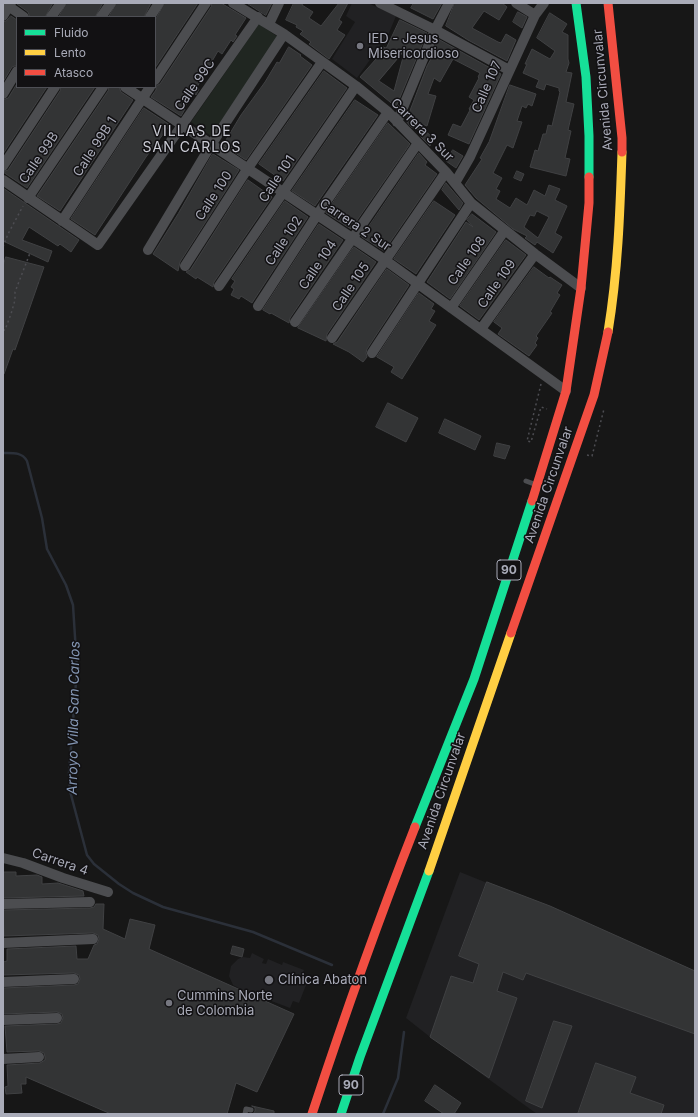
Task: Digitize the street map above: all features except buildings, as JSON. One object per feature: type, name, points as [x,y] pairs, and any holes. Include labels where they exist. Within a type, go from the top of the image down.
[{"type":"highway","name":"Avenida Circunvalar","points":[[312,1114],[334,1047],[393,883],[474,679],[537,486],[566,391],[581,288],[589,203],[590,136],[586,77],[576,3]]},
{"type":"highway","name":"Avenida Circunvalar","points":[[341,1114],[360,1057],[412,916],[594,395],[607,341],[614,291],[620,228],[622,138],[608,3]]},
{"type":"highway","points":[[355,1100],[360,1057]]},
{"type":"street","points":[[53,16],[61,3]]},
{"type":"street","points":[[102,16],[111,3]]},
{"type":"street","points":[[151,16],[159,3]]},
{"type":"street","points":[[156,78],[206,3]]},
{"type":"street","name":"Carrera 3 Sur","points":[[234,3],[284,34],[356,86],[388,112],[446,172],[472,203],[535,254],[581,288]]},
{"type":"street","points":[[269,24],[279,3]]},
{"type":"street","points":[[380,3],[435,30],[508,70]]},
{"type":"street","points":[[397,122],[435,30],[449,3]]},
{"type":"street","points":[[516,3],[535,15]]},
{"type":"street","name":"Calle 107","points":[[455,183],[470,158],[508,70],[535,15],[544,3]]},
{"type":"street","points":[[3,16],[8,4],[23,16]]},
{"type":"street","name":"Calle 99C","points":[[62,221],[98,245],[258,17]]},
{"type":"street","points":[[148,250],[210,144],[284,34]]},
{"type":"street","name":"Calle 100","points":[[185,266],[248,168],[322,62]]},
{"type":"street","points":[[3,94],[16,74]]},
{"type":"street","name":"Calle 101","points":[[219,286],[356,86]]},
{"type":"street","points":[[3,166],[53,88]]},
{"type":"street","name":"Calle 99B","points":[[28,198],[102,88]]},
{"type":"street","name":"Carrera 2 Sur","points":[[126,88],[385,260],[566,391]]},
{"type":"street","name":"Calle 99B 1","points":[[62,221],[149,88]]},
{"type":"street","name":"Calle 102","points":[[258,306],[317,215],[388,112]]},
{"type":"street","name":"Calle 104","points":[[295,322],[418,144]]},
{"type":"street","name":"Calle 105","points":[[332,338],[446,172]]},
{"type":"street","points":[[3,180],[62,221]]},
{"type":"street","points":[[372,353],[472,203]]},
{"type":"street","name":"Calle 108","points":[[451,308],[505,230]]},
{"type":"street","name":"Calle 109","points":[[481,329],[535,254]]},
{"type":"street","name":"Carrera 4","points":[[3,858],[23,863],[63,878],[108,892]]},
{"type":"street","points":[[3,904],[90,902]]},
{"type":"street","points":[[3,943],[93,940]]},
{"type":"street","points":[[3,982],[74,979]]},
{"type":"street","points":[[3,1020],[57,1018]]},
{"type":"street","points":[[3,1058],[39,1057]]},
{"type":"lane","points":[[526,480],[537,486]]},
{"type":"lane","points":[[245,1114],[246,1109],[251,1110]]},
{"type":"path","name":"Calle 99B","points":[[3,247],[8,234],[28,198]]},
{"type":"path","points":[[3,330],[5,330],[11,314],[16,292],[30,253]]},
{"type":"path","points":[[541,407],[532,442],[526,441],[544,375]]},
{"type":"shaded area","name":"IED - Jesus Misericordioso","points":[[352,3],[368,3],[396,16],[389,33],[357,78],[332,59],[355,22],[346,16]]},
{"type":"shaded area","points":[[259,24],[278,37],[211,136],[191,122]]},
{"type":"shaded area","points":[[460,872],[594,926],[695,971],[695,1114],[537,1114],[406,1018]]},
{"type":"shaded area","name":"Clínica Abaton","points":[[252,953],[264,959],[262,963],[266,964],[268,959],[282,965],[283,962],[304,970],[301,977],[308,980],[299,1003],[293,1001],[290,1008],[253,994],[255,991],[252,990],[250,994],[233,985],[229,976],[231,966],[238,959],[243,957],[250,958]]},
{"type":"waterway","name":"Arroyo Villa San Carlos","points":[[3,453],[14,453],[23,456],[27,461],[42,518],[47,549],[66,585],[73,605],[77,669],[69,773],[70,791],[87,855],[94,864],[119,884],[133,893],[163,907],[253,932],[332,965]]},
{"type":"waterway","name":"Arroyo Villa San Carlos","points":[[383,1114],[398,1078],[404,1032]]},
{"type":"traffic: fast","points":[[576,3],[586,77],[589,136],[589,177]]},
{"type":"traffic: fast","points":[[415,827],[474,679],[532,501]]},
{"type":"traffic: fast","points":[[341,1114],[360,1057],[429,871]]},
{"type":"traffic: slow","points":[[608,332],[616,264],[622,152]]},
{"type":"traffic: slow","points":[[429,871],[511,633]]},
{"type":"traffic: jam","points":[[608,3],[622,138],[622,152]]},
{"type":"traffic: jam","points":[[532,501],[566,391],[581,288],[589,203],[589,177]]},
{"type":"traffic: jam","points":[[511,633],[594,395],[608,332]]},
{"type":"traffic: jam","points":[[312,1114],[336,1041],[415,827]]},
{"type":"place","name":"IED - Jesus Misericordioso","points":[[360,46]]},
{"type":"place","name":"Clínica Abaton","points":[[269,980]]},
{"type":"place","name":"Cummins Norte de Colombia","points":[[169,1003]]},
{"type":"district","name":"VILLAS DE SAN CARLOS","points":[[192,140]]}]
